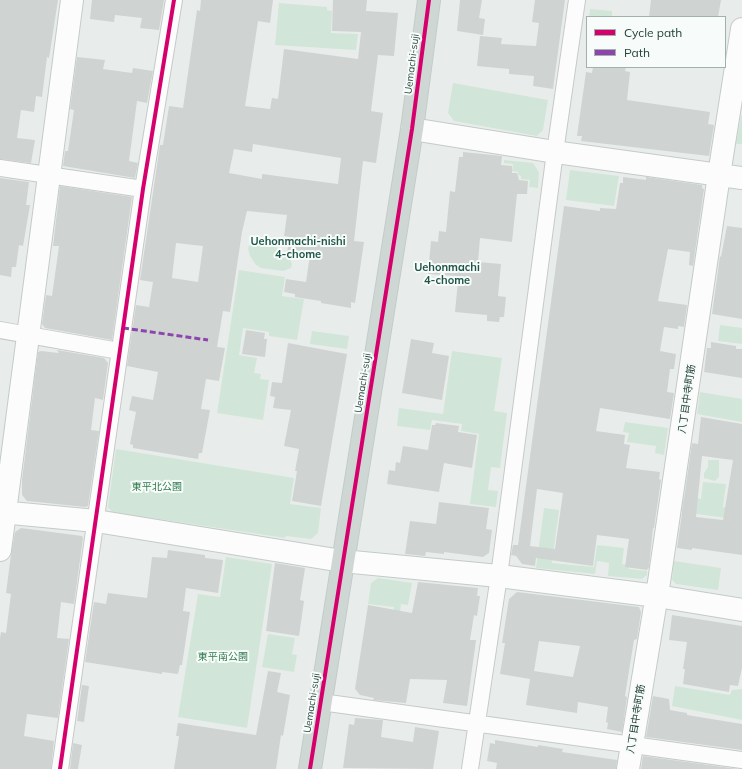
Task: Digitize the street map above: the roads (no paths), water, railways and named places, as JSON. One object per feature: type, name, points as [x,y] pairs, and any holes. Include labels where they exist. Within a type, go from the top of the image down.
[{"type":"main road","name":"Uemachi-suji","points":[[310,769],[412,129],[429,0]]},
{"type":"street","points":[[0,550],[2,512],[28,335],[72,0]]},
{"type":"street","points":[[60,769],[119,351],[143,190],[174,0]]},
{"type":"street","points":[[470,769],[499,576],[555,152],[577,0]]},
{"type":"street","name":"八丁目中寺町筋","points":[[628,769],[657,596],[742,29]]},
{"type":"street","points":[[412,129],[555,152],[742,178]]},
{"type":"street","points":[[0,168],[143,190]]},
{"type":"street","points":[[0,330],[119,351]]},
{"type":"street","points":[[2,512],[96,521],[342,561],[499,576],[657,596],[742,610]]},
{"type":"street","points":[[321,702],[742,760]]},
{"type":"district","name":"Uehonmachi-nishi 4-chome","points":[[298,248]]},
{"type":"district","name":"Uehonmachi 4-chome","points":[[447,274]]},
{"type":"park label","name":"東平北公園","points":[[157,487]]},
{"type":"park label","name":"東平南公園","points":[[223,657]]}]
